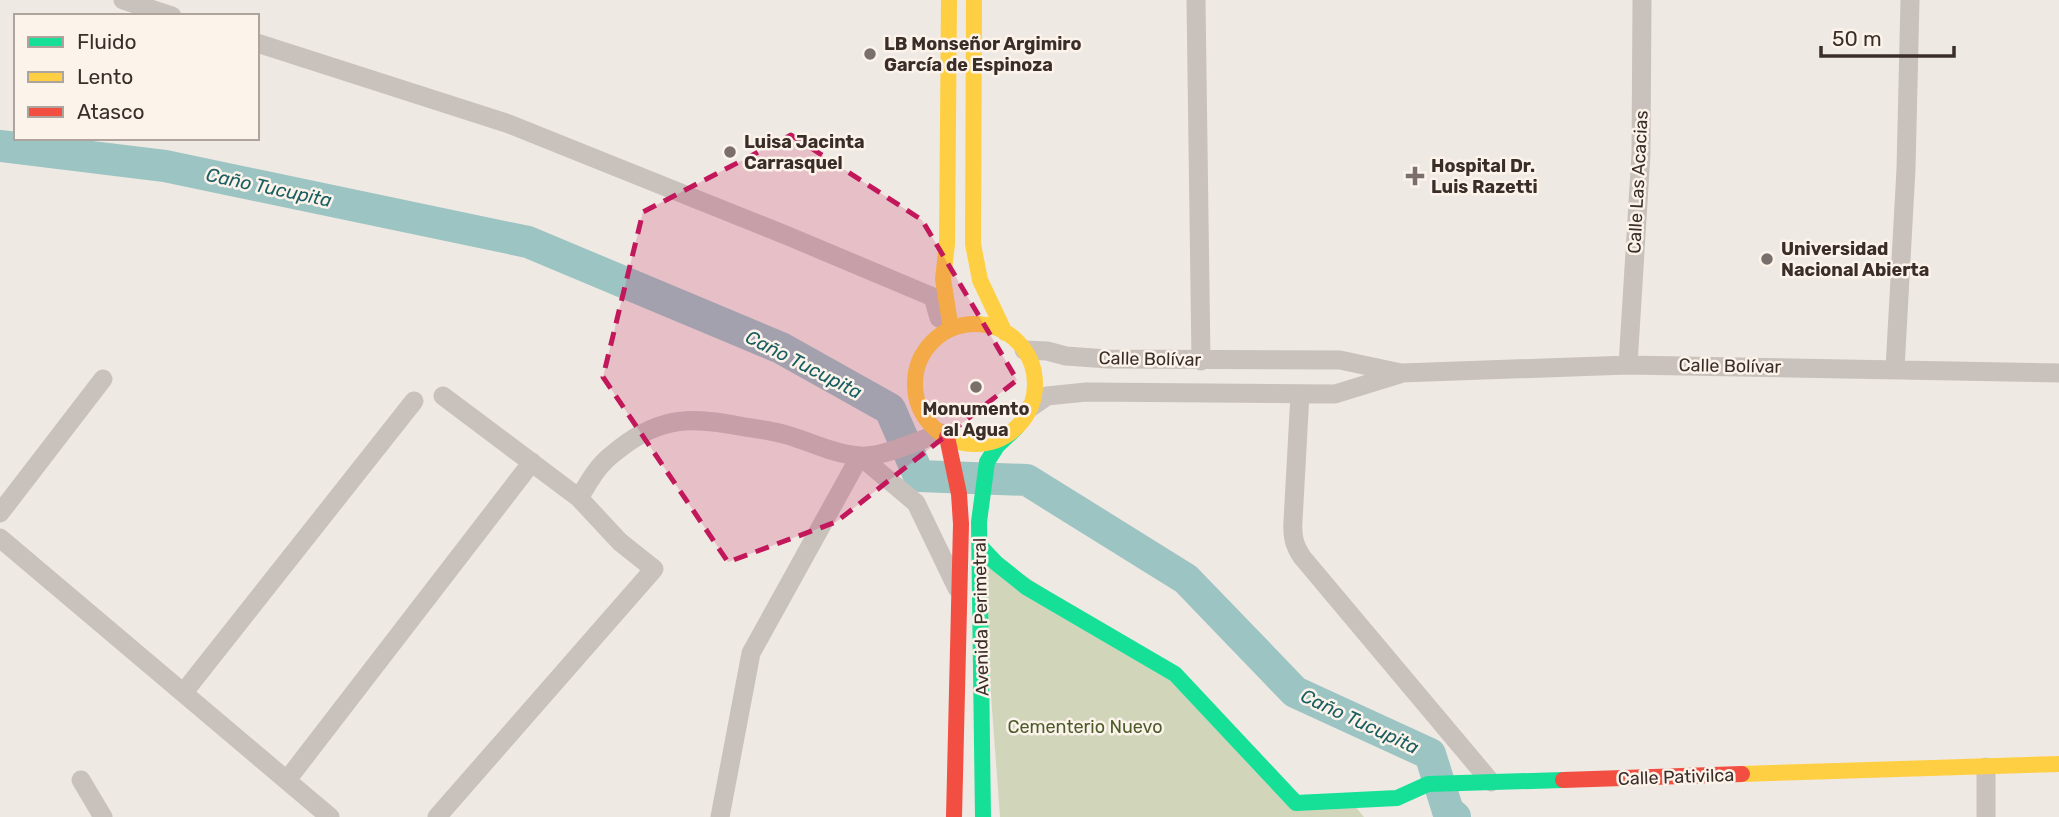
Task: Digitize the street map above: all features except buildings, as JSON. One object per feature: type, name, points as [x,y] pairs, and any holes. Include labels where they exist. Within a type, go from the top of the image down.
[{"type":"street","points":[[122,0],[166,14]]},
{"type":"street","points":[[948,331],[943,279],[947,244],[949,0]]},
{"type":"street","points":[[974,0],[975,267],[982,289],[1005,333],[1024,351],[1031,364],[1034,394],[1030,408],[1016,428],[995,440],[983,443],[958,442],[944,435],[933,427],[920,409],[917,399],[915,377],[922,356],[928,347],[948,331],[979,325],[1005,333]]},
{"type":"street","points":[[1196,0],[1201,361]]},
{"type":"street","name":"Calle Las Acacias","points":[[1628,365],[1641,154],[1642,0]]},
{"type":"street","points":[[1895,369],[1906,169],[1910,0]]},
{"type":"street","points":[[259,44],[509,124],[873,271],[933,297],[948,331]]},
{"type":"street","name":"Calle Bolívar","points":[[1024,351],[1047,351],[1066,356],[1096,358],[1201,361],[1340,360],[1401,373],[1628,365],[2059,373]]},
{"type":"street","name":"Calle Bolívar","points":[[1030,408],[1047,396],[1086,392],[1335,394],[1401,373]]},
{"type":"street","points":[[0,513],[103,379]]},
{"type":"street","points":[[1300,394],[1292,536],[1295,547],[1492,782]]},
{"type":"street","points":[[438,817],[654,569],[620,542],[579,498],[443,396]]},
{"type":"street","points":[[184,692],[414,401]]},
{"type":"street","points":[[579,498],[603,463],[627,443],[649,428],[678,420],[712,421],[774,432],[819,447],[860,456],[890,452],[913,442],[944,435]]},
{"type":"street","name":"Avenida Perimetral","points":[[983,817],[979,522],[987,462],[997,446],[1016,428]]},
{"type":"street","name":"Avenida Perimetral","points":[[944,435],[954,466],[961,524],[954,817]]},
{"type":"street","points":[[860,456],[916,503],[959,593]]},
{"type":"street","points":[[720,817],[751,653],[860,456]]},
{"type":"street","points":[[287,780],[532,462]]},
{"type":"street","points":[[0,538],[330,817]]},
{"type":"street","name":"Calle Pativilca","points":[[980,546],[1026,587],[1175,674],[1296,803],[1397,798],[1428,784],[2059,764]]},
{"type":"street","points":[[1986,767],[1986,817]]},
{"type":"street","points":[[81,780],[103,817]]},
{"type":"highlighted area","points":[[791,135],[922,220],[1017,380],[836,522],[728,562],[603,377],[643,212]]},
{"type":"green space","name":"Cementerio Nuevo","points":[[980,546],[1175,674],[1295,803],[1350,800],[1364,817],[1000,817]]},
{"type":"waterway","name":"Caño Tucupita","points":[[0,146],[165,166],[528,242],[781,348],[890,409],[919,476],[1027,480],[1186,579],[1295,692],[1430,754],[1448,811],[1455,817]]},
{"type":"traffic: fast","points":[[983,817],[979,522],[987,462],[997,446],[1016,428]]},
{"type":"traffic: fast","points":[[980,546],[1026,587],[1175,674],[1296,803],[1397,798],[1428,784],[1563,780]]},
{"type":"traffic: slow","points":[[949,0],[947,244],[943,279],[951,329]]},
{"type":"traffic: slow","points":[[974,0],[973,244],[980,280],[1005,333]]},
{"type":"traffic: slow","points":[[975,324],[998,329],[1017,342],[1030,361],[1035,384],[1030,407],[1017,426],[998,439],[975,444],[952,439],[933,426],[920,407],[915,384],[920,361],[933,342],[952,329],[975,324]]},
{"type":"traffic: slow","points":[[1742,774],[2059,764]]},
{"type":"traffic: jam","points":[[947,437],[959,494],[961,524],[954,817]]},
{"type":"traffic: jam","points":[[1563,780],[1742,774]]},
{"type":"place","name":"LB Monseñor Argimiro García de Espinoza","points":[[870,54]]},
{"type":"place","name":"Luisa Jacinta Carrasquel","points":[[730,152]]},
{"type":"place","name":"Hospital Dr. Luis Razetti","points":[[1415,176]]},
{"type":"place","name":"Universidad Nacional Abierta","points":[[1767,259]]},
{"type":"place","name":"Monumento al Agua","points":[[976,387]]}]
